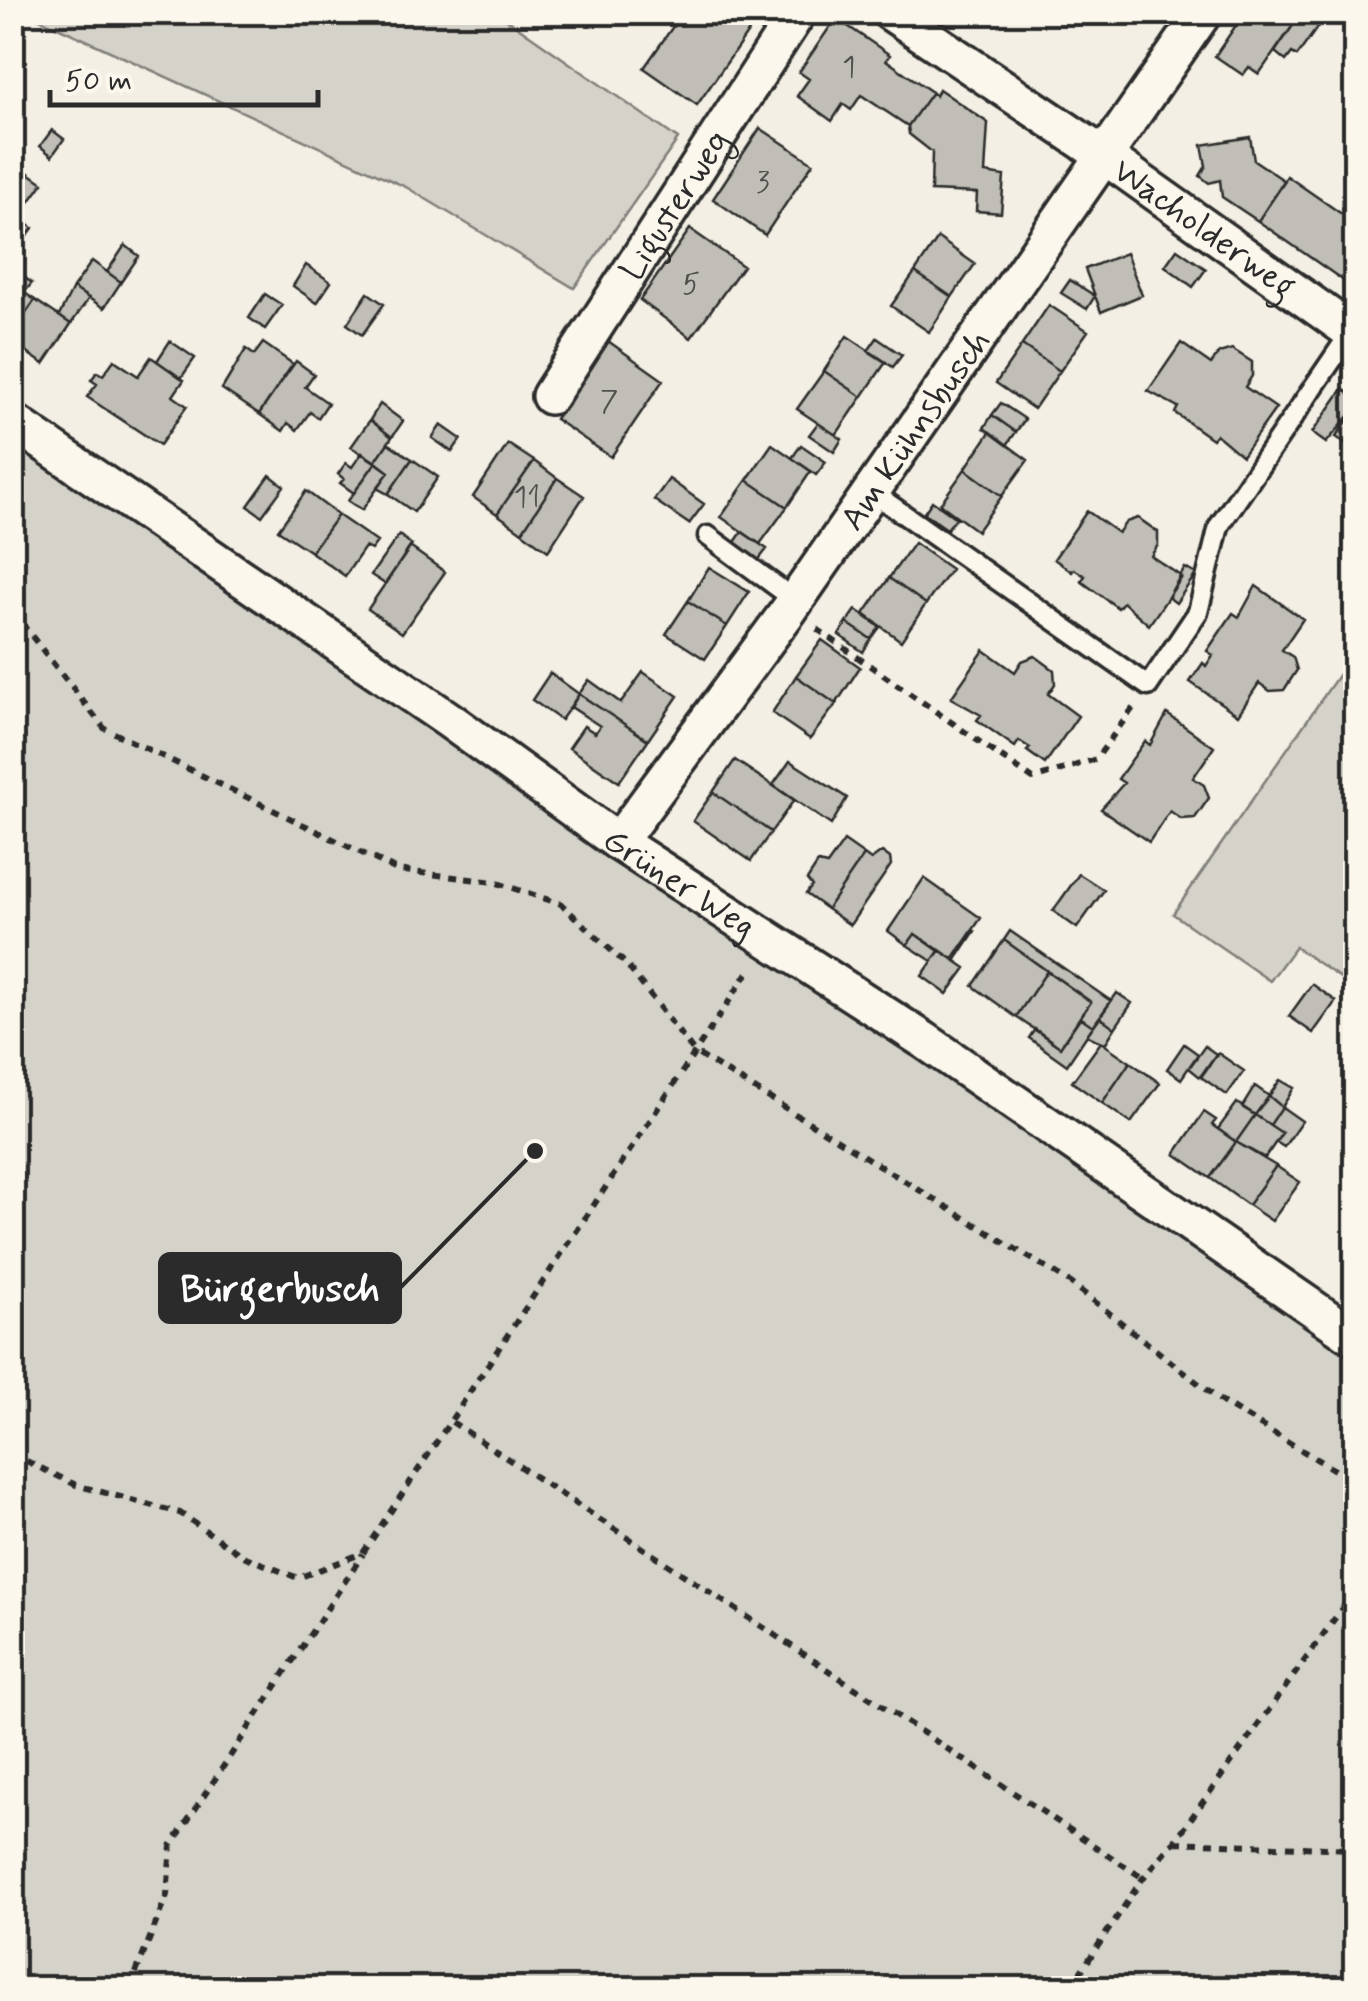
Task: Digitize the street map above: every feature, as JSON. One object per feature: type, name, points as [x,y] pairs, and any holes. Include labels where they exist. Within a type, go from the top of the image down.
[{"type":"street","name":"Ligusterweg","points":[[550,396],[798,12]]},
{"type":"street","points":[[890,12],[1102,155]]},
{"type":"street","name":"Am Kühnsbusch","points":[[618,842],[792,605],[1204,12]]},
{"type":"street","name":"Wacholderweg","points":[[1102,155],[1353,333]]},
{"type":"street","name":"Grüner Weg","points":[[12,422],[450,720],[618,842],[940,1051],[1356,1338]]},
{"type":"lane","points":[[870,490],[1148,686],[1198,612],[1219,526],[1353,333]]},
{"type":"lane","points":[[708,536],[792,605]]},
{"type":"path","points":[[792,605],[1033,779],[1096,759],[1148,686]]},
{"type":"path","points":[[12,611],[104,728],[397,870],[494,882],[561,904],[626,964],[694,1052],[1071,1283],[1222,1402],[1356,1482]]},
{"type":"path","points":[[130,1988],[167,1896],[171,1846],[768,942]]},
{"type":"path","points":[[452,1422],[1144,1878]]},
{"type":"path","points":[[12,1454],[76,1485],[180,1513],[244,1556],[298,1578],[364,1553]]},
{"type":"path","points":[[1070,1988],[1144,1878],[1356,1589]]},
{"type":"path","points":[[1174,1842],[1351,1849],[1356,1855]]},
{"type":"shaded area","points":[[27,13],[498,13],[678,139],[574,288],[406,187]]},
{"type":"shaded area","points":[[12,428],[1355,1358],[1355,1988],[13,1988]]},
{"type":"shaded area","points":[[1355,651],[1355,988],[1295,947],[1270,981],[1173,914]]},
{"type":"building","points":[[618,12],[642,12],[635,24]]},
{"type":"building","points":[[683,12],[723,12],[749,31],[697,105],[644,68]]},
{"type":"building","points":[[1245,12],[1286,12],[1296,21],[1259,74],[1249,67],[1243,75],[1215,56]]},
{"type":"building","points":[[1301,12],[1327,12],[1319,25]]},
{"type":"building","points":[[1301,12],[1319,25],[1297,56],[1292,53],[1286,61],[1275,52],[1296,21],[1286,13]]},
{"type":"building","points":[[836,18],[890,55],[886,60],[932,92],[908,126],[861,95],[851,110],[843,104],[832,121],[797,96],[809,79],[799,72]]},
{"type":"building","points":[[939,89],[988,123],[985,173],[1004,176],[1001,213],[976,211],[977,193],[931,191],[932,152],[909,134],[908,126],[932,92],[936,96]]},
{"type":"building","points":[[760,128],[813,163],[765,235],[713,199]]},
{"type":"building","points":[[52,130],[64,139],[52,156],[40,146]]},
{"type":"building","points":[[1250,137],[1254,160],[1285,181],[1258,221],[1222,197],[1220,180],[1209,183],[1200,176],[1206,166],[1202,145]]},
{"type":"building","points":[[16,164],[43,183],[24,209],[12,201]]},
{"type":"building","points":[[1287,176],[1356,224],[1356,264],[1344,281],[1258,221]]},
{"type":"building","points":[[20,219],[33,228],[12,256],[12,229]]},
{"type":"building","points":[[690,229],[743,266],[691,338],[640,300]]},
{"type":"building","points":[[938,238],[975,264],[952,297],[915,272]]},
{"type":"building","points":[[125,245],[139,256],[121,282],[107,272]]},
{"type":"building","points":[[1177,249],[1206,269],[1193,287],[1165,266]]},
{"type":"building","points":[[1126,253],[1142,295],[1101,312],[1085,269]]},
{"type":"building","points":[[92,261],[121,282],[104,308],[73,288]]},
{"type":"building","points":[[306,265],[331,282],[317,303],[293,286]]},
{"type":"building","points":[[17,272],[32,283],[24,293],[12,284]]},
{"type":"building","points":[[915,272],[952,297],[929,332],[891,306]]},
{"type":"building","points":[[1070,280],[1095,296],[1087,309],[1061,293]]},
{"type":"building","points":[[12,284],[35,300],[12,334]]},
{"type":"building","points":[[73,288],[89,298],[71,324],[59,316]]},
{"type":"building","points":[[368,293],[384,304],[362,335],[347,324]]},
{"type":"building","points":[[265,294],[282,305],[265,329],[249,318]]},
{"type":"building","points":[[35,300],[71,324],[44,364],[12,343],[12,334]]},
{"type":"building","points":[[1049,305],[1088,331],[1060,371],[1022,345]]},
{"type":"building","points":[[847,336],[886,362],[862,397],[824,371]]},
{"type":"building","points":[[877,338],[902,355],[893,367],[868,351]]},
{"type":"building","points":[[170,341],[195,358],[181,378],[157,361]]},
{"type":"building","points":[[608,341],[663,380],[611,457],[555,419]]},
{"type":"building","points":[[263,343],[293,364],[259,414],[222,389],[246,349],[254,355]]},
{"type":"building","points":[[1181,343],[1211,364],[1219,353],[1232,349],[1252,362],[1252,376],[1245,387],[1276,408],[1242,456],[1216,434],[1212,439],[1175,413],[1178,407],[1148,391]]},
{"type":"building","points":[[1022,345],[1060,371],[1034,409],[996,383]]},
{"type":"building","points":[[151,357],[184,380],[173,396],[187,406],[160,445],[87,397],[97,384],[91,380],[97,372],[103,375],[114,360],[138,376]]},
{"type":"building","points":[[296,361],[314,374],[305,387],[328,403],[318,418],[310,412],[297,430],[288,423],[283,431],[259,414]]},
{"type":"building","points":[[824,371],[862,397],[836,435],[797,409]]},
{"type":"building","points":[[1343,389],[1356,398],[1356,408],[1326,443],[1312,433]]},
{"type":"building","points":[[1001,403],[1025,419],[1016,432],[992,415]]},
{"type":"building","points":[[380,404],[403,421],[392,437],[370,420]]},
{"type":"building","points":[[1356,408],[1356,450],[1336,437]]},
{"type":"building","points":[[992,415],[1016,432],[1007,445],[984,428]]},
{"type":"building","points":[[370,420],[392,437],[375,462],[351,447]]},
{"type":"building","points":[[818,423],[842,439],[834,452],[809,435]]},
{"type":"building","points":[[441,425],[461,439],[452,452],[432,438]]},
{"type":"building","points":[[990,432],[1028,460],[1002,496],[965,469]]},
{"type":"building","points":[[388,443],[412,459],[388,494],[377,488],[389,472],[375,462]]},
{"type":"building","points":[[508,444],[534,461],[497,514],[473,497]]},
{"type":"building","points":[[772,444],[811,471],[787,507],[747,480]]},
{"type":"building","points":[[801,445],[826,462],[816,475],[792,458]]},
{"type":"building","points":[[362,453],[376,462],[354,493],[340,483],[344,479],[338,474],[346,463],[352,467]]},
{"type":"building","points":[[412,459],[438,477],[414,512],[388,494]]},
{"type":"building","points":[[534,461],[557,478],[522,532],[497,514]]},
{"type":"building","points":[[376,462],[389,472],[362,510],[348,501]]},
{"type":"building","points":[[965,469],[1002,496],[977,531],[940,504]]},
{"type":"building","points":[[270,475],[284,486],[262,516],[248,506]]},
{"type":"building","points":[[557,478],[584,496],[548,551],[522,532]]},
{"type":"building","points":[[669,479],[704,504],[689,524],[654,500]]},
{"type":"building","points":[[747,480],[787,507],[760,544],[721,517]]},
{"type":"building","points":[[306,491],[338,515],[311,552],[278,530]]},
{"type":"building","points":[[932,501],[956,518],[947,529],[924,513]]},
{"type":"building","points":[[1087,511],[1118,533],[1126,522],[1138,518],[1158,532],[1158,545],[1151,556],[1182,577],[1149,625],[1123,602],[1118,608],[1081,581],[1085,576],[1054,559]]},
{"type":"building","points":[[338,515],[377,542],[371,550],[365,547],[345,576],[311,552]]},
{"type":"building","points":[[742,532],[767,549],[757,562],[733,545]]},
{"type":"building","points":[[399,535],[412,545],[385,584],[371,575]]},
{"type":"building","points":[[914,543],[951,569],[926,604],[889,578]]},
{"type":"building","points":[[410,547],[445,572],[402,633],[368,609]]},
{"type":"building","points":[[709,567],[749,592],[727,626],[688,601]]},
{"type":"building","points":[[1185,568],[1196,574],[1176,603],[1168,597]]},
{"type":"building","points":[[889,578],[926,604],[901,641],[864,614]]},
{"type":"building","points":[[1256,586],[1303,619],[1282,650],[1293,657],[1297,670],[1284,690],[1270,691],[1259,683],[1238,715],[1190,682],[1203,663],[1206,666],[1213,655],[1207,651],[1233,613],[1239,617]]},
{"type":"building","points":[[688,601],[727,626],[705,659],[666,634]]},
{"type":"building","points":[[856,610],[880,627],[871,639],[847,623]]},
{"type":"building","points":[[847,623],[871,639],[863,652],[839,635]]},
{"type":"building","points":[[822,640],[860,667],[836,704],[796,676]]},
{"type":"building","points":[[984,650],[1015,672],[1022,661],[1035,656],[1054,670],[1055,684],[1048,694],[1078,716],[1045,764],[1027,751],[1030,748],[1019,741],[1015,747],[977,720],[981,715],[951,698]]},
{"type":"building","points":[[643,672],[678,696],[648,740],[579,694],[589,680],[621,703]]},
{"type":"building","points":[[550,673],[579,694],[561,720],[532,700]]},
{"type":"building","points":[[796,676],[836,704],[810,739],[772,713]]},
{"type":"building","points":[[579,694],[648,740],[619,782],[569,748],[584,726],[595,733],[600,726],[571,707]]},
{"type":"building","points":[[1167,714],[1214,747],[1193,778],[1204,785],[1209,798],[1195,818],[1181,819],[1170,811],[1149,842],[1101,809],[1124,783],[1118,779],[1145,741],[1150,745]]},
{"type":"building","points":[[735,760],[794,800],[771,832],[713,792]]},
{"type":"building","points":[[790,761],[847,798],[831,825],[773,785]]},
{"type":"building","points":[[713,792],[771,832],[751,861],[693,821]]},
{"type":"building","points":[[844,841],[864,855],[827,909],[806,894],[812,886],[807,880],[818,863],[827,865]]},
{"type":"building","points":[[882,852],[890,858],[891,865],[850,925],[827,909],[864,855],[871,860]]},
{"type":"building","points":[[1079,874],[1104,890],[1077,928],[1053,911]]},
{"type":"building","points":[[924,878],[981,918],[953,959],[915,934],[907,945],[888,931]]},
{"type":"building","points":[[975,931],[955,961],[953,959]]},
{"type":"building","points":[[1010,931],[1111,1001],[1093,1026],[1080,1017],[1091,1002],[1004,940]]},
{"type":"building","points":[[915,934],[939,951],[932,961],[907,945]]},
{"type":"building","points":[[1004,940],[1047,971],[1016,1017],[973,986]]},
{"type":"building","points":[[940,950],[966,968],[947,994],[922,976]]},
{"type":"building","points":[[1047,971],[1091,1002],[1060,1047],[1016,1017]]},
{"type":"building","points":[[1312,984],[1336,1001],[1313,1033],[1289,1016]]},
{"type":"building","points":[[1117,993],[1132,1003],[1115,1028],[1100,1017]]},
{"type":"building","points":[[1080,1017],[1093,1026],[1067,1065],[1029,1038],[1035,1029],[1060,1047]]},
{"type":"building","points":[[1100,1017],[1115,1028],[1105,1044],[1087,1035]]},
{"type":"building","points":[[1101,1042],[1130,1062],[1102,1103],[1072,1082]]},
{"type":"building","points":[[1184,1044],[1198,1054],[1181,1079],[1167,1069]]},
{"type":"building","points":[[1205,1046],[1216,1054],[1200,1077],[1189,1068]]},
{"type":"building","points":[[1218,1053],[1244,1071],[1227,1095],[1201,1077]]},
{"type":"building","points":[[1130,1062],[1160,1083],[1131,1123],[1102,1103]]},
{"type":"building","points":[[1280,1080],[1294,1088],[1282,1107],[1269,1096]]},
{"type":"building","points":[[1255,1086],[1269,1096],[1255,1115],[1242,1107]]},
{"type":"building","points":[[1269,1096],[1282,1107],[1270,1125],[1255,1115]]},
{"type":"building","points":[[1237,1103],[1255,1115],[1236,1142],[1218,1129]]},
{"type":"building","points":[[1282,1107],[1302,1121],[1284,1147],[1276,1142],[1282,1133],[1270,1125]]},
{"type":"building","points":[[1204,1112],[1216,1120],[1212,1125],[1236,1142],[1210,1178],[1175,1154]]},
{"type":"building","points":[[1255,1115],[1282,1133],[1265,1158],[1236,1142]]},
{"type":"building","points":[[1236,1142],[1276,1166],[1248,1205],[1210,1178]]},
{"type":"building","points":[[1276,1166],[1300,1182],[1272,1221],[1248,1205]]},
{"type":"place","name":"Bürgerbusch","points":[[535,1151]]}]
